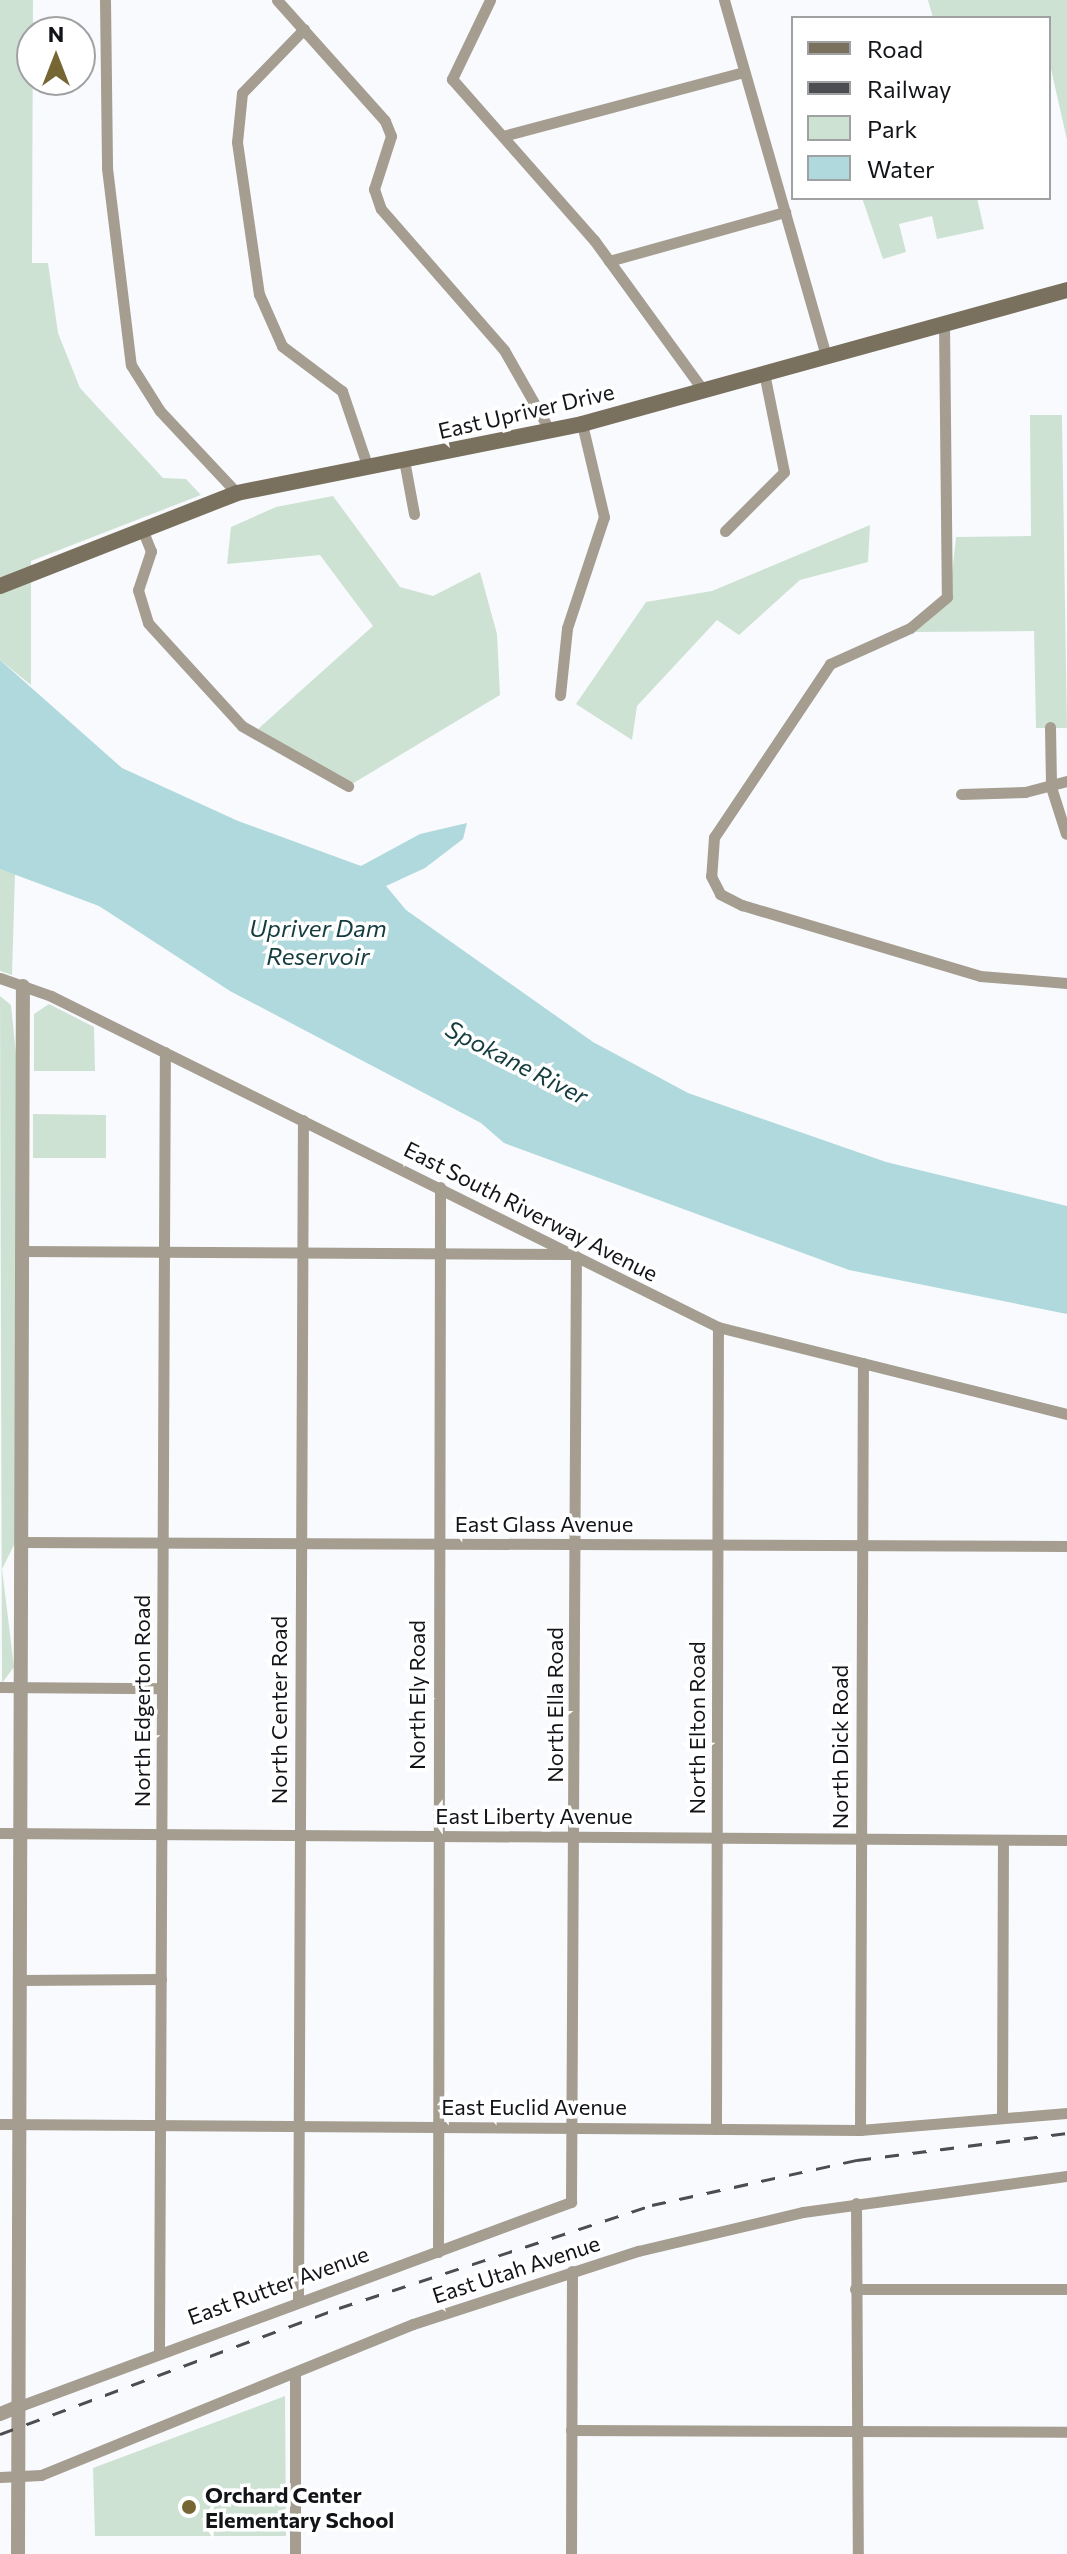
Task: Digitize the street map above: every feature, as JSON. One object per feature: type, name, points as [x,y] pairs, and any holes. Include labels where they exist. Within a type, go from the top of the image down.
[{"type":"main road","name":"East Upriver Drive","points":[[0,586],[237,493],[582,424],[1067,290]]},
{"type":"street","points":[[105,0],[107,168],[131,365],[160,411],[237,493]]},
{"type":"street","points":[[277,0],[385,121],[391,136],[374,189],[381,209],[504,350],[550,431]]},
{"type":"street","points":[[490,0],[452,79],[609,261],[703,390]]},
{"type":"street","points":[[724,0],[826,356]]},
{"type":"street","points":[[304,29],[242,93],[237,142],[259,294],[282,346],[342,391],[368,468]]},
{"type":"street","points":[[503,136],[744,72]]},
{"type":"street","points":[[609,261],[785,212]]},
{"type":"street","points":[[944,324],[947,597],[910,628],[830,664],[714,837],[711,876],[720,894],[755,909],[980,976],[1067,983]]},
{"type":"street","points":[[725,531],[784,472],[764,373]]},
{"type":"street","points":[[560,695],[567,628],[604,517],[582,424]]},
{"type":"street","points":[[404,460],[414,514]]},
{"type":"street","points":[[142,529],[151,551],[138,590],[148,623],[242,726],[348,786]]},
{"type":"street","points":[[1050,727],[1051,787],[1066,834]]},
{"type":"street","points":[[961,794],[1051,787],[1067,781]]},
{"type":"street","name":"East South Riverway Avenue","points":[[0,978],[165,1052],[718,1327],[1067,1414]]},
{"type":"street","points":[[18,2554],[23,986]]},
{"type":"street","name":"North Edgerton Road","points":[[159,2351],[165,1052]]},
{"type":"street","name":"North Center Road","points":[[298,2301],[303,1120]]},
{"type":"street","name":"North Ely Road","points":[[438,2252],[440,1187]]},
{"type":"street","points":[[22,1251],[574,1255]]},
{"type":"street","name":"North Ella Road","points":[[571,2202],[576,1545],[574,1255]]},
{"type":"street","name":"North Elton Road","points":[[716,2129],[718,1327]]},
{"type":"street","name":"North Dick Road","points":[[860,2130],[859,1546],[863,1363]]},
{"type":"street","name":"East Glass Avenue","points":[[21,1542],[1067,1546]]},
{"type":"street","points":[[0,1687],[162,1688]]},
{"type":"street","name":"East Liberty Avenue","points":[[0,1833],[1067,1840]]},
{"type":"street","points":[[1002,2118],[1003,1840]]},
{"type":"street","points":[[19,1980],[161,1979]]},
{"type":"street","name":"East Euclid Avenue","points":[[0,2124],[860,2130],[1067,2113]]},
{"type":"street","name":"East Utah Avenue","points":[[0,2477],[56,2469],[295,2375],[413,2324],[572,2271],[712,2231],[856,2203],[1067,2176]]},
{"type":"street","name":"East Rutter Avenue","points":[[0,2414],[159,2351],[571,2202]]},
{"type":"street","points":[[856,2203],[858,2554]]},
{"type":"street","points":[[571,2554],[572,2271]]},
{"type":"street","points":[[855,2289],[1067,2289]]},
{"type":"street","points":[[295,2375],[295,2554]]},
{"type":"street","points":[[571,2430],[1067,2432]]},
{"type":"green space","points":[[0,0],[33,0],[33,16],[16,16],[16,96],[33,96],[32,263],[48,263],[58,333],[80,388],[163,478],[186,479],[201,495],[31,561],[31,685],[0,660]]},
{"type":"green space","points":[[928,0],[1067,0],[1067,140],[1051,69],[1051,16],[932,16]]},
{"type":"green space","points":[[863,200],[977,200],[984,229],[937,239],[932,216],[899,224],[906,252],[883,259]]},
{"type":"green space","points":[[1030,415],[1062,415],[1067,728],[1036,728],[1034,631],[915,632],[949,601],[956,537],[1031,536]]},
{"type":"green space","points":[[333,496],[400,587],[433,596],[480,572],[497,634],[500,695],[352,784],[258,729],[373,626],[320,555],[227,564],[231,527],[276,507]]},
{"type":"green space","points":[[870,525],[868,562],[800,580],[739,635],[717,620],[637,706],[632,740],[576,704],[646,602],[712,591]]},
{"type":"green space","points":[[0,869],[15,874],[12,975],[0,971]]},
{"type":"green space","points":[[0,996],[11,1005],[18,1074],[15,1543],[2,1569],[14,1667],[2,1683]]},
{"type":"green space","points":[[49,1004],[94,1027],[95,1071],[34,1071],[34,1014]]},
{"type":"green space","points":[[33,1114],[106,1115],[106,1158],[33,1158]]},
{"type":"green space","name":"Orchard Center Elementary School","points":[[285,2396],[286,2536],[95,2536],[93,2468]]},
{"type":"water","name":"Upriver Dam Reservoir","points":[[0,660],[122,768],[238,821],[361,866],[420,834],[467,823],[463,839],[425,868],[386,886],[406,910],[593,1042],[688,1093],[886,1162],[1067,1206],[1067,1314],[849,1270],[504,1143],[481,1123],[230,991],[99,906],[0,869]]},
{"type":"railway","points":[[0,2434],[339,2308],[652,2205],[857,2160],[1067,2133]]},
{"type":"place","name":"Orchard Center Elementary School","points":[[189,2507]]},
{"type":"water label","name":"Spokane River","points":[[517,1062]]}]
